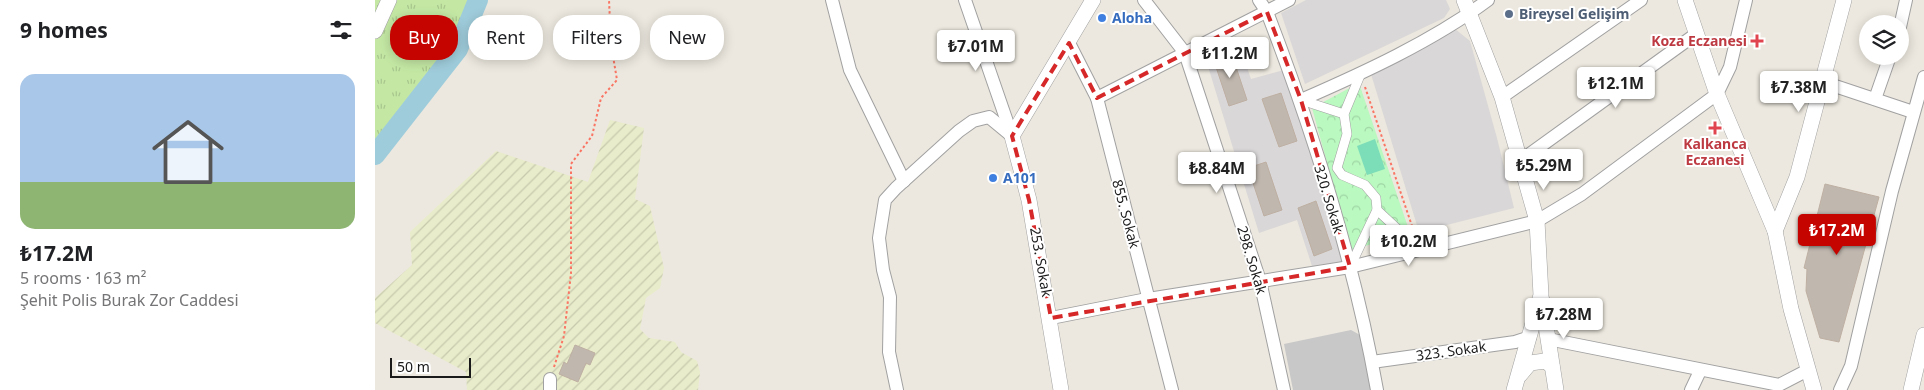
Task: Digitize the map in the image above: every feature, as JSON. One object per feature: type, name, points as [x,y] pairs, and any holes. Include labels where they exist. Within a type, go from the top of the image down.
[{"type":"street","points":[[375,31],[389,0]]},
{"type":"street","points":[[832,0],[850,70],[904,182]]},
{"type":"street","points":[[965,0],[1012,136]]},
{"type":"street","points":[[1012,136],[1093,0]]},
{"type":"street","name":"298. Sokak","points":[[1144,0],[1185,53],[1260,281],[1284,390]]},
{"type":"street","name":"320. Sokak","points":[[1259,0],[1267,12],[1301,100],[1350,267],[1377,390]]},
{"type":"street","points":[[1097,98],[1289,0]]},
{"type":"street","points":[[1301,100],[1361,73],[1467,6],[1487,0]]},
{"type":"street","points":[[1502,96],[1641,0]]},
{"type":"street","points":[[1685,0],[1717,94],[1775,231],[1791,309],[1814,390]]},
{"type":"street","points":[[1051,318],[1350,267],[1537,221],[1582,194],[1717,94],[1730,66],[1746,0]]},
{"type":"street","points":[[1775,231],[1797,177],[1844,0]]},
{"type":"street","points":[[1903,15],[1906,0]]},
{"type":"street","points":[[1467,6],[1502,96],[1537,221],[1541,296],[1556,390]]},
{"type":"street","points":[[1520,161],[1695,34]]},
{"type":"street","name":"855. Sokak","points":[[1069,43],[1097,98],[1172,390]]},
{"type":"street","points":[[1875,99],[1887,65]]},
{"type":"street","points":[[1337,168],[1347,134],[1345,114],[1361,73]]},
{"type":"street","points":[[1840,390],[1851,366],[1891,191],[1924,77]]},
{"type":"street","points":[[1823,82],[1913,112]]},
{"type":"street","points":[[1301,100],[1345,114]]},
{"type":"street","points":[[897,390],[889,352],[890,297],[883,270],[879,238],[885,200],[959,131],[973,121],[989,117],[1012,136]]},
{"type":"street","name":"253. Sokak","points":[[1012,136],[1029,200],[1051,318],[1061,390]]},
{"type":"street","points":[[1337,168],[1342,174],[1365,185],[1375,198],[1377,210],[1350,267]]},
{"type":"street","points":[[1321,172],[1337,168]]},
{"type":"street","points":[[1377,210],[1420,250]]},
{"type":"street","points":[[1517,383],[1541,296]]},
{"type":"street","points":[[1911,390],[1924,336]]},
{"type":"street","name":"323. Sokak","points":[[1372,362],[1515,342],[1530,337]]},
{"type":"street","points":[[1548,339],[1779,385],[1808,370]]},
{"type":"street","points":[[1517,383],[1530,363],[1545,361],[1552,366]]},
{"type":"street","points":[[1691,390],[1700,370]]},
{"type":"path","points":[[550,385],[564,336],[571,273],[571,164],[592,136],[601,98],[617,80],[611,44],[609,0]]},
{"type":"path","points":[[1361,73],[1420,250]]},
{"type":"highlighted area","points":[[1267,12],[1301,100],[1350,267],[1051,318],[1029,200],[1012,136],[1069,43],[1097,98]]},
{"type":"shaded area","points":[[1306,0],[1446,0],[1450,9],[1444,18],[1305,84],[1281,13]]},
{"type":"shaded area","points":[[1455,29],[1470,41],[1514,208],[1419,232],[1371,74]]},
{"type":"shaded area","points":[[1236,36],[1251,79],[1284,70],[1347,261],[1312,266],[1297,220],[1259,233],[1203,50]]},
{"type":"shaded area","points":[[1351,330],[1360,335],[1371,390],[1293,390],[1284,344]]},
{"type":"green space","points":[[375,0],[474,0],[458,49],[458,15],[390,15],[390,60],[449,60],[375,146]]},
{"type":"green space","points":[[1359,83],[1410,233],[1351,250],[1312,108]]},
{"type":"green space","points":[[610,120],[644,128],[635,199],[650,206],[664,268],[660,288],[646,298],[640,329],[649,338],[675,342],[681,352],[697,361],[700,372],[698,390],[467,390],[466,372],[375,323],[375,298],[412,265],[410,232],[496,151],[588,182]]},
{"type":"green space","points":[[1375,139],[1385,169],[1367,175],[1357,146]]},
{"type":"building","points":[[1231,52],[1247,100],[1229,106],[1213,58]]},
{"type":"building","points":[[1281,93],[1297,141],[1279,147],[1262,99]]},
{"type":"building","points":[[1266,162],[1282,210],[1264,216],[1248,168]]},
{"type":"building","points":[[1825,184],[1879,197],[1839,342],[1820,338],[1806,291],[1807,269],[1804,268]]},
{"type":"building","points":[[1316,201],[1332,249],[1314,256],[1298,208]]},
{"type":"building","points":[[575,345],[595,353],[590,365],[586,363],[578,382],[559,374],[564,362],[567,364]]},
{"type":"waterway","points":[[375,155],[458,49],[478,0]]},
{"type":"place","name":"Bireysel Gelişim","points":[[1509,14]]},
{"type":"place","name":"Aloha","points":[[1102,18]]},
{"type":"place","name":"Koza Eczanesi","points":[[1757,41]]},
{"type":"place","name":"Kalkanca Eczanesi","points":[[1715,128]]},
{"type":"place","name":"A101","points":[[993,178]]}]
